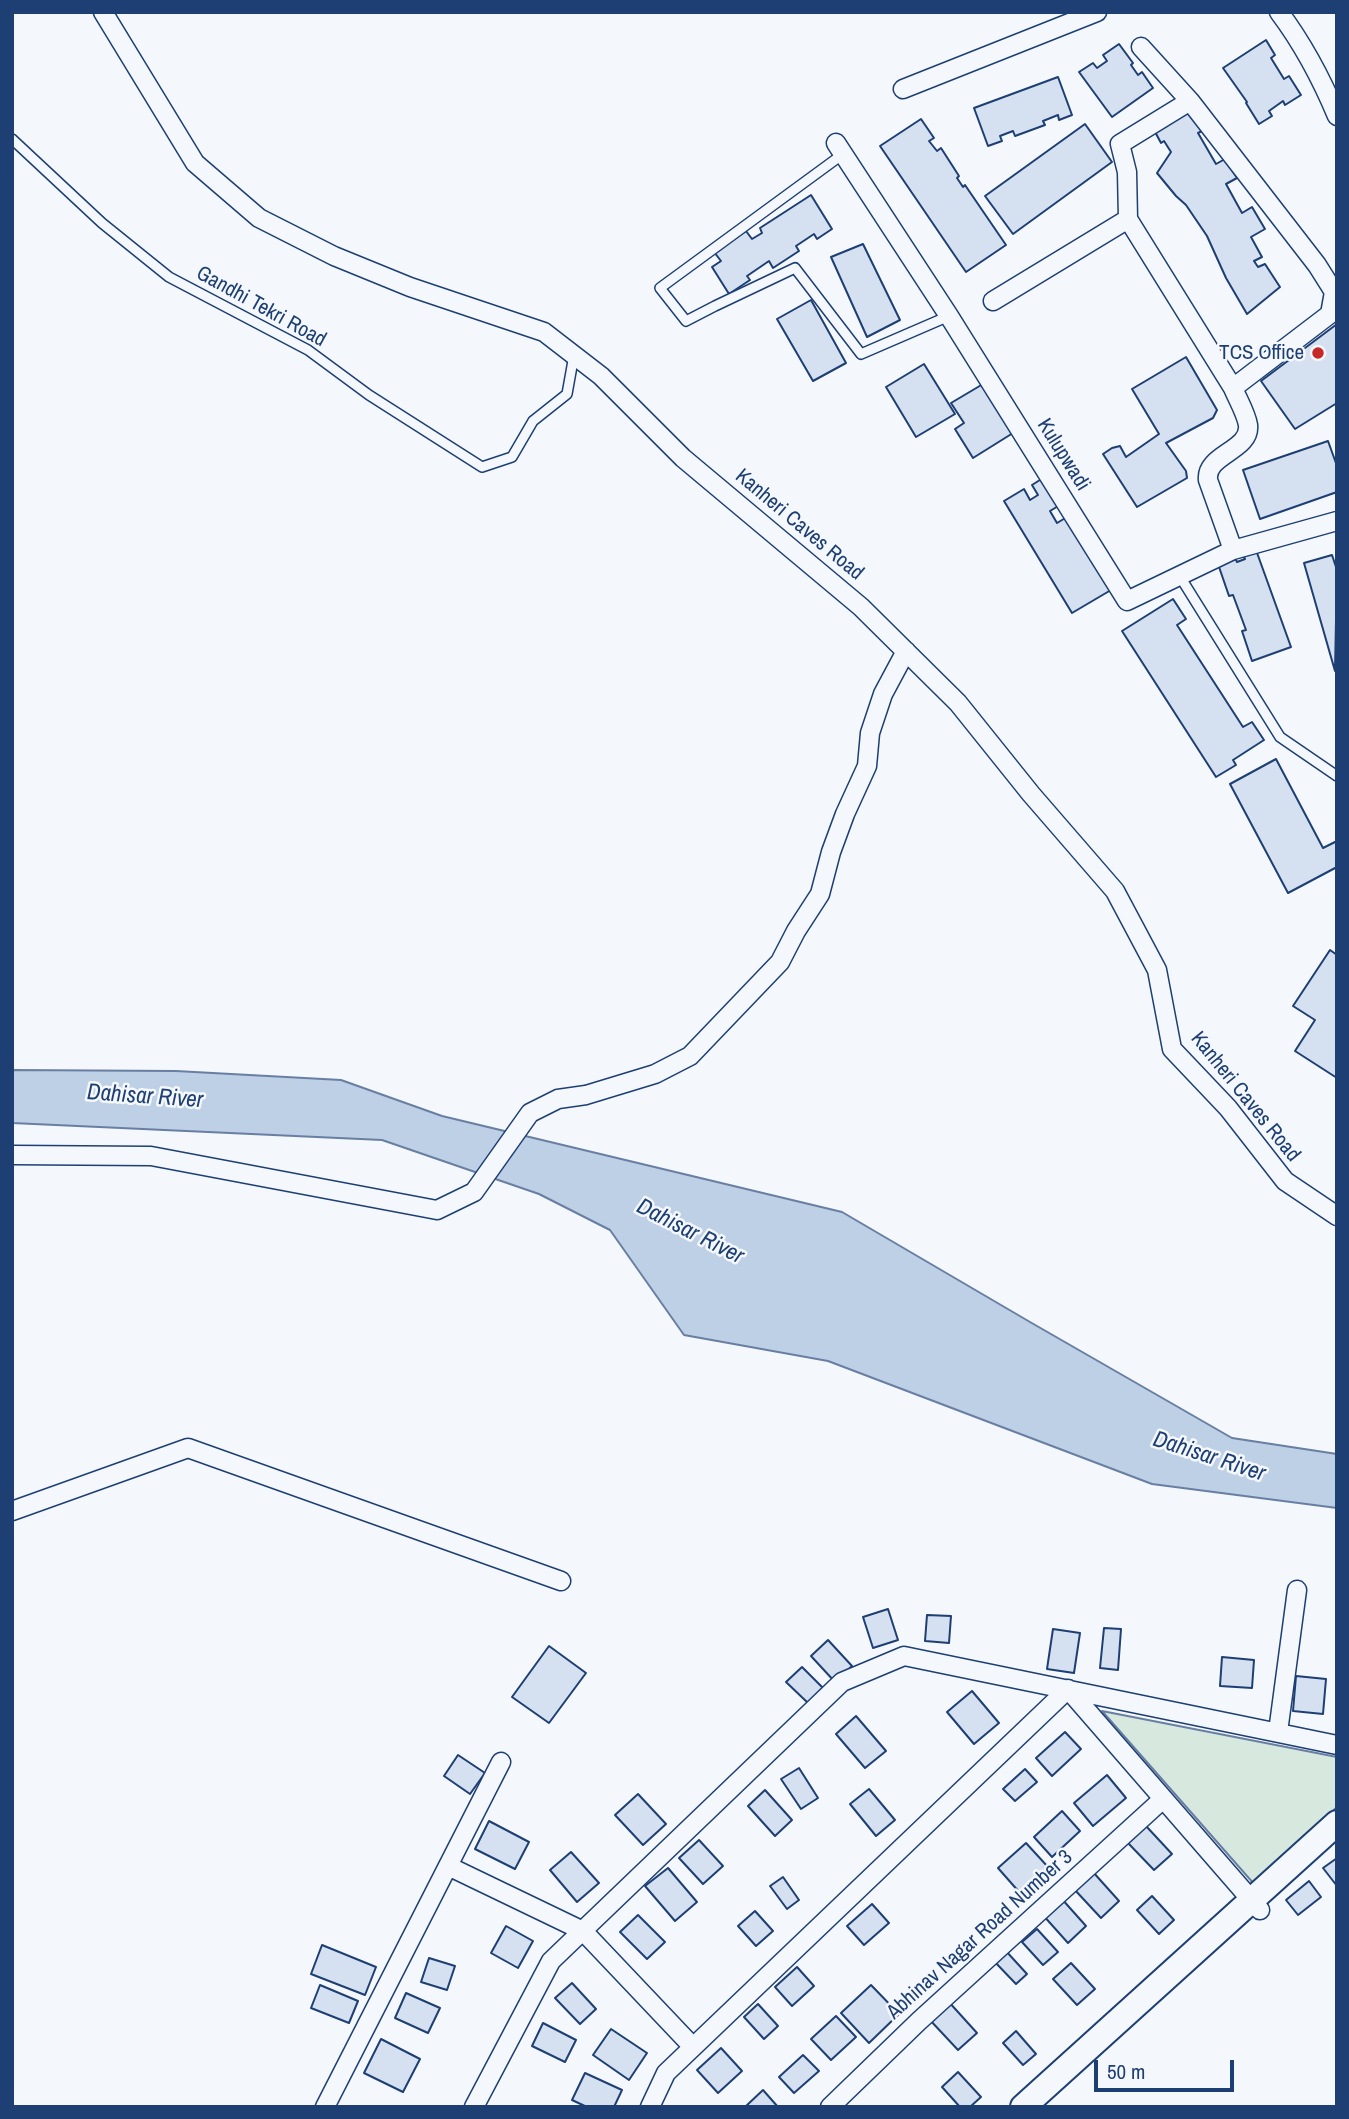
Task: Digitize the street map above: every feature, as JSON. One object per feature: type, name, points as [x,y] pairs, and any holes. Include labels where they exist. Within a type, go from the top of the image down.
[{"type":"street","name":"Kanheri Caves Road","points":[[103,12],[195,163],[259,218],[334,256],[410,287],[544,332],[601,376],[683,457],[861,607],[958,703],[1031,794],[1115,891],[1157,970],[1172,1049],[1228,1108],[1285,1181],[1337,1216]]},
{"type":"street","points":[[903,89],[1097,12]]},
{"type":"street","points":[[1279,12],[1295,33],[1337,116]]},
{"type":"street","points":[[1141,47],[1190,101],[1317,265],[1334,292],[1330,314],[1233,388]]},
{"type":"street","points":[[1190,101],[1120,144],[1127,172],[1128,219],[1233,388],[1248,424],[1248,434],[1211,466],[1207,473],[1233,550]]},
{"type":"street","name":"Kulupwadi","points":[[839,149],[949,316],[1127,601],[1233,550],[1337,521]]},
{"type":"street","points":[[993,301],[1128,219]]},
{"type":"street","points":[[12,1155],[151,1156],[437,1210],[474,1192],[530,1113],[558,1099],[586,1095],[655,1073],[690,1056],[780,962],[820,894],[831,852],[867,766],[870,733],[883,694],[906,651]]},
{"type":"street","points":[[12,1511],[188,1448],[561,1581]]},
{"type":"street","points":[[1278,1732],[1297,1590]]},
{"type":"street","points":[[474,2107],[551,1961],[842,1682],[904,1656],[1337,1745]]},
{"type":"street","points":[[1068,1689],[1256,1905]]},
{"type":"street","points":[[650,2107],[666,2073],[1068,1689]]},
{"type":"street","points":[[325,2107],[501,1762]]},
{"type":"street","name":"Abhinav Nagar Road Number 3","points":[[830,2107],[919,2021],[1163,1799]]},
{"type":"street","points":[[1256,1905],[1337,1823]]},
{"type":"street","points":[[1023,2107],[1256,1905],[1337,1839]]},
{"type":"street","points":[[448,1866],[583,1931],[692,2048]]},
{"type":"street","points":[[1046,2107],[1175,1978]]},
{"type":"lane","name":"Gandhi Tekri Road","points":[[12,139],[102,223],[169,276],[308,350],[369,395],[482,467],[512,457],[533,421],[567,394],[574,355]]},
{"type":"lane","points":[[839,149],[660,288],[687,321],[796,268],[861,354],[949,316]]},
{"type":"lane","points":[[1179,575],[1280,737],[1337,775]]},
{"type":"shaded area","points":[[1102,1711],[1337,1757],[1337,1807],[1254,1884]]},
{"type":"water","name":"Dahisar River","points":[[12,1070],[176,1071],[341,1080],[442,1116],[842,1212],[1232,1438],[1337,1454],[1337,1508],[1152,1484],[828,1361],[684,1335],[610,1230],[539,1194],[382,1140],[12,1123]]},
{"type":"building","points":[[1266,40],[1275,55],[1271,58],[1284,79],[1289,76],[1301,95],[1285,105],[1283,101],[1269,111],[1272,116],[1259,124],[1223,68]]},
{"type":"building","points":[[1119,44],[1138,75],[1142,72],[1153,88],[1112,117],[1079,72],[1093,63],[1097,68],[1107,61],[1103,55]]},
{"type":"building","points":[[1058,77],[1072,115],[1059,120],[1058,115],[1043,121],[1045,125],[1015,136],[1013,131],[1000,136],[1002,141],[988,146],[974,108]]},
{"type":"building","points":[[1188,107],[1202,131],[1198,133],[1216,164],[1225,159],[1237,178],[1226,184],[1242,213],[1252,207],[1265,229],[1251,237],[1262,257],[1254,261],[1258,267],[1265,264],[1280,287],[1247,314],[1226,278],[1207,236],[1186,205],[1157,173],[1171,152],[1164,141],[1161,143],[1153,128]]},
{"type":"building","points":[[921,119],[934,138],[929,141],[937,151],[941,148],[963,187],[965,185],[1006,245],[966,272],[880,146]]},
{"type":"building","points":[[1085,124],[1112,162],[1013,234],[985,196]]},
{"type":"building","points":[[811,195],[832,229],[817,239],[814,234],[796,246],[799,251],[773,268],[769,261],[747,276],[750,280],[729,294],[712,267],[721,261],[714,252],[746,231],[752,239],[762,233],[760,228]]},
{"type":"building","points":[[863,244],[900,320],[867,337],[831,257]]},
{"type":"building","points":[[811,300],[846,363],[813,381],[777,319]]},
{"type":"building","name":"TCS Office","points":[[1337,324],[1337,403],[1295,429],[1261,381]]},
{"type":"building","points":[[1186,357],[1217,410],[1213,418],[1166,443],[1186,471],[1187,478],[1137,507],[1103,454],[1120,446],[1126,457],[1159,434],[1132,389]]},
{"type":"building","points":[[924,364],[955,414],[916,437],[886,387]]},
{"type":"building","points":[[983,384],[1013,433],[973,458],[955,429],[964,423],[951,403]]},
{"type":"building","points":[[1328,441],[1337,466],[1337,492],[1260,519],[1243,470]]},
{"type":"building","points":[[1043,478],[1060,505],[1050,511],[1057,523],[1067,517],[1111,590],[1072,613],[1004,501],[1024,489],[1030,500],[1038,495],[1032,485]]},
{"type":"building","points":[[1256,550],[1291,647],[1252,661],[1242,631],[1246,630],[1233,595],[1229,596],[1218,564],[1235,558],[1237,562],[1245,559],[1243,555]]},
{"type":"building","points":[[1332,555],[1337,570],[1335,671],[1304,563]]},
{"type":"building","points":[[1173,599],[1186,619],[1177,625],[1243,727],[1252,722],[1264,740],[1233,760],[1236,765],[1216,777],[1122,631]]},
{"type":"building","points":[[1276,759],[1323,848],[1337,841],[1337,867],[1288,893],[1230,784]]},
{"type":"building","points":[[1330,950],[1337,955],[1337,1078],[1295,1051],[1315,1020],[1293,1006]]},
{"type":"building","points":[[888,1609],[898,1640],[873,1648],[863,1617]]},
{"type":"building","points":[[927,1615],[951,1616],[949,1643],[925,1641]]},
{"type":"building","points":[[1104,1628],[1121,1629],[1118,1670],[1100,1668]]},
{"type":"building","points":[[1053,1629],[1080,1633],[1074,1673],[1047,1669]]},
{"type":"building","points":[[828,1640],[852,1666],[835,1682],[811,1656]]},
{"type":"building","points":[[549,1646],[586,1673],[549,1723],[512,1697]]},
{"type":"building","points":[[1222,1657],[1254,1660],[1252,1688],[1220,1686]]},
{"type":"building","points":[[802,1667],[823,1688],[808,1703],[786,1682]]},
{"type":"building","points":[[1296,1676],[1326,1679],[1323,1714],[1293,1711]]},
{"type":"building","points":[[972,1691],[999,1723],[974,1744],[947,1712]]},
{"type":"building","points":[[856,1716],[886,1751],[865,1768],[836,1734]]},
{"type":"building","points":[[1065,1732],[1081,1749],[1052,1776],[1036,1758]]},
{"type":"building","points":[[458,1755],[485,1773],[470,1794],[444,1776]]},
{"type":"building","points":[[799,1768],[818,1798],[801,1809],[781,1779]]},
{"type":"building","points":[[1025,1769],[1037,1782],[1015,1801],[1003,1789]]},
{"type":"building","points":[[1107,1775],[1126,1798],[1093,1826],[1074,1803]]},
{"type":"building","points":[[869,1789],[895,1820],[876,1836],[850,1804]]},
{"type":"building","points":[[765,1790],[792,1820],[775,1836],[748,1806]]},
{"type":"building","points":[[638,1794],[666,1824],[643,1845],[615,1815]]},
{"type":"building","points":[[1062,1811],[1080,1831],[1052,1857],[1034,1837]]},
{"type":"building","points":[[489,1821],[529,1842],[515,1869],[475,1849]]},
{"type":"building","points":[[1146,1826],[1172,1854],[1154,1870],[1128,1843]]},
{"type":"building","points":[[699,1840],[723,1866],[703,1884],[679,1858]]},
{"type":"building","points":[[1026,1843],[1048,1867],[1020,1893],[998,1868]]},
{"type":"building","points":[[571,1852],[599,1883],[577,1902],[550,1870]]},
{"type":"building","points":[[1337,1858],[1337,1886],[1323,1868]]},
{"type":"building","points":[[668,1868],[697,1902],[675,1921],[645,1886]]},
{"type":"building","points":[[1093,1872],[1119,1901],[1101,1918],[1074,1889]]},
{"type":"building","points":[[783,1877],[799,1900],[787,1909],[770,1886]]},
{"type":"building","points":[[1309,1881],[1321,1897],[1298,1915],[1286,1900]]},
{"type":"building","points":[[1152,1896],[1174,1920],[1159,1934],[1137,1910]]},
{"type":"building","points":[[1061,1898],[1086,1926],[1068,1943],[1042,1914]]},
{"type":"building","points":[[872,1904],[889,1923],[864,1945],[847,1926]]},
{"type":"building","points":[[755,1911],[773,1931],[756,1946],[738,1926]]},
{"type":"building","points":[[638,1915],[665,1942],[647,1959],[620,1932]]},
{"type":"building","points":[[506,1926],[533,1941],[518,1968],[491,1953]]},
{"type":"building","points":[[1037,1929],[1058,1952],[1043,1965],[1022,1942]]},
{"type":"building","points":[[322,1945],[376,1967],[365,1995],[311,1974]]},
{"type":"building","points":[[1005,1950],[1027,1974],[1016,1984],[993,1960]]},
{"type":"building","points":[[429,1958],[455,1966],[447,1990],[421,1982]]},
{"type":"building","points":[[1071,1963],[1095,1989],[1077,2005],[1053,1979]]},
{"type":"building","points":[[797,1967],[814,1986],[792,2006],[775,1987]]},
{"type":"building","points":[[572,1983],[596,2009],[580,2024],[555,1998]]},
{"type":"building","points":[[320,1985],[358,2001],[349,2023],[311,2008]]},
{"type":"building","points":[[871,1985],[899,2014],[869,2043],[841,2013]]},
{"type":"building","points":[[406,1993],[440,2008],[428,2033],[395,2018]]},
{"type":"building","points":[[948,2001],[977,2033],[958,2050],[929,2019]]},
{"type":"building","points":[[758,2004],[778,2026],[764,2039],[744,2017]]},
{"type":"building","points":[[836,2016],[856,2037],[831,2060],[811,2039]]},
{"type":"building","points":[[543,2023],[576,2040],[565,2062],[532,2046]]},
{"type":"building","points":[[611,2029],[647,2053],[629,2080],[593,2055]]},
{"type":"building","points":[[1016,2031],[1036,2054],[1023,2065],[1003,2043]]},
{"type":"building","points":[[381,2039],[420,2059],[403,2092],[364,2073]]},
{"type":"building","points":[[721,2048],[742,2071],[718,2093],[697,2070]]},
{"type":"building","points":[[803,2055],[819,2071],[794,2093],[779,2077]]},
{"type":"building","points":[[958,2072],[981,2097],[970,2107],[960,2107],[942,2087]]},
{"type":"building","points":[[585,2073],[622,2090],[614,2107],[587,2107],[572,2100]]},
{"type":"building","points":[[763,2090],[778,2107],[745,2107]]},
{"type":"place","name":"TCS Office","points":[[1318,353]]}]
